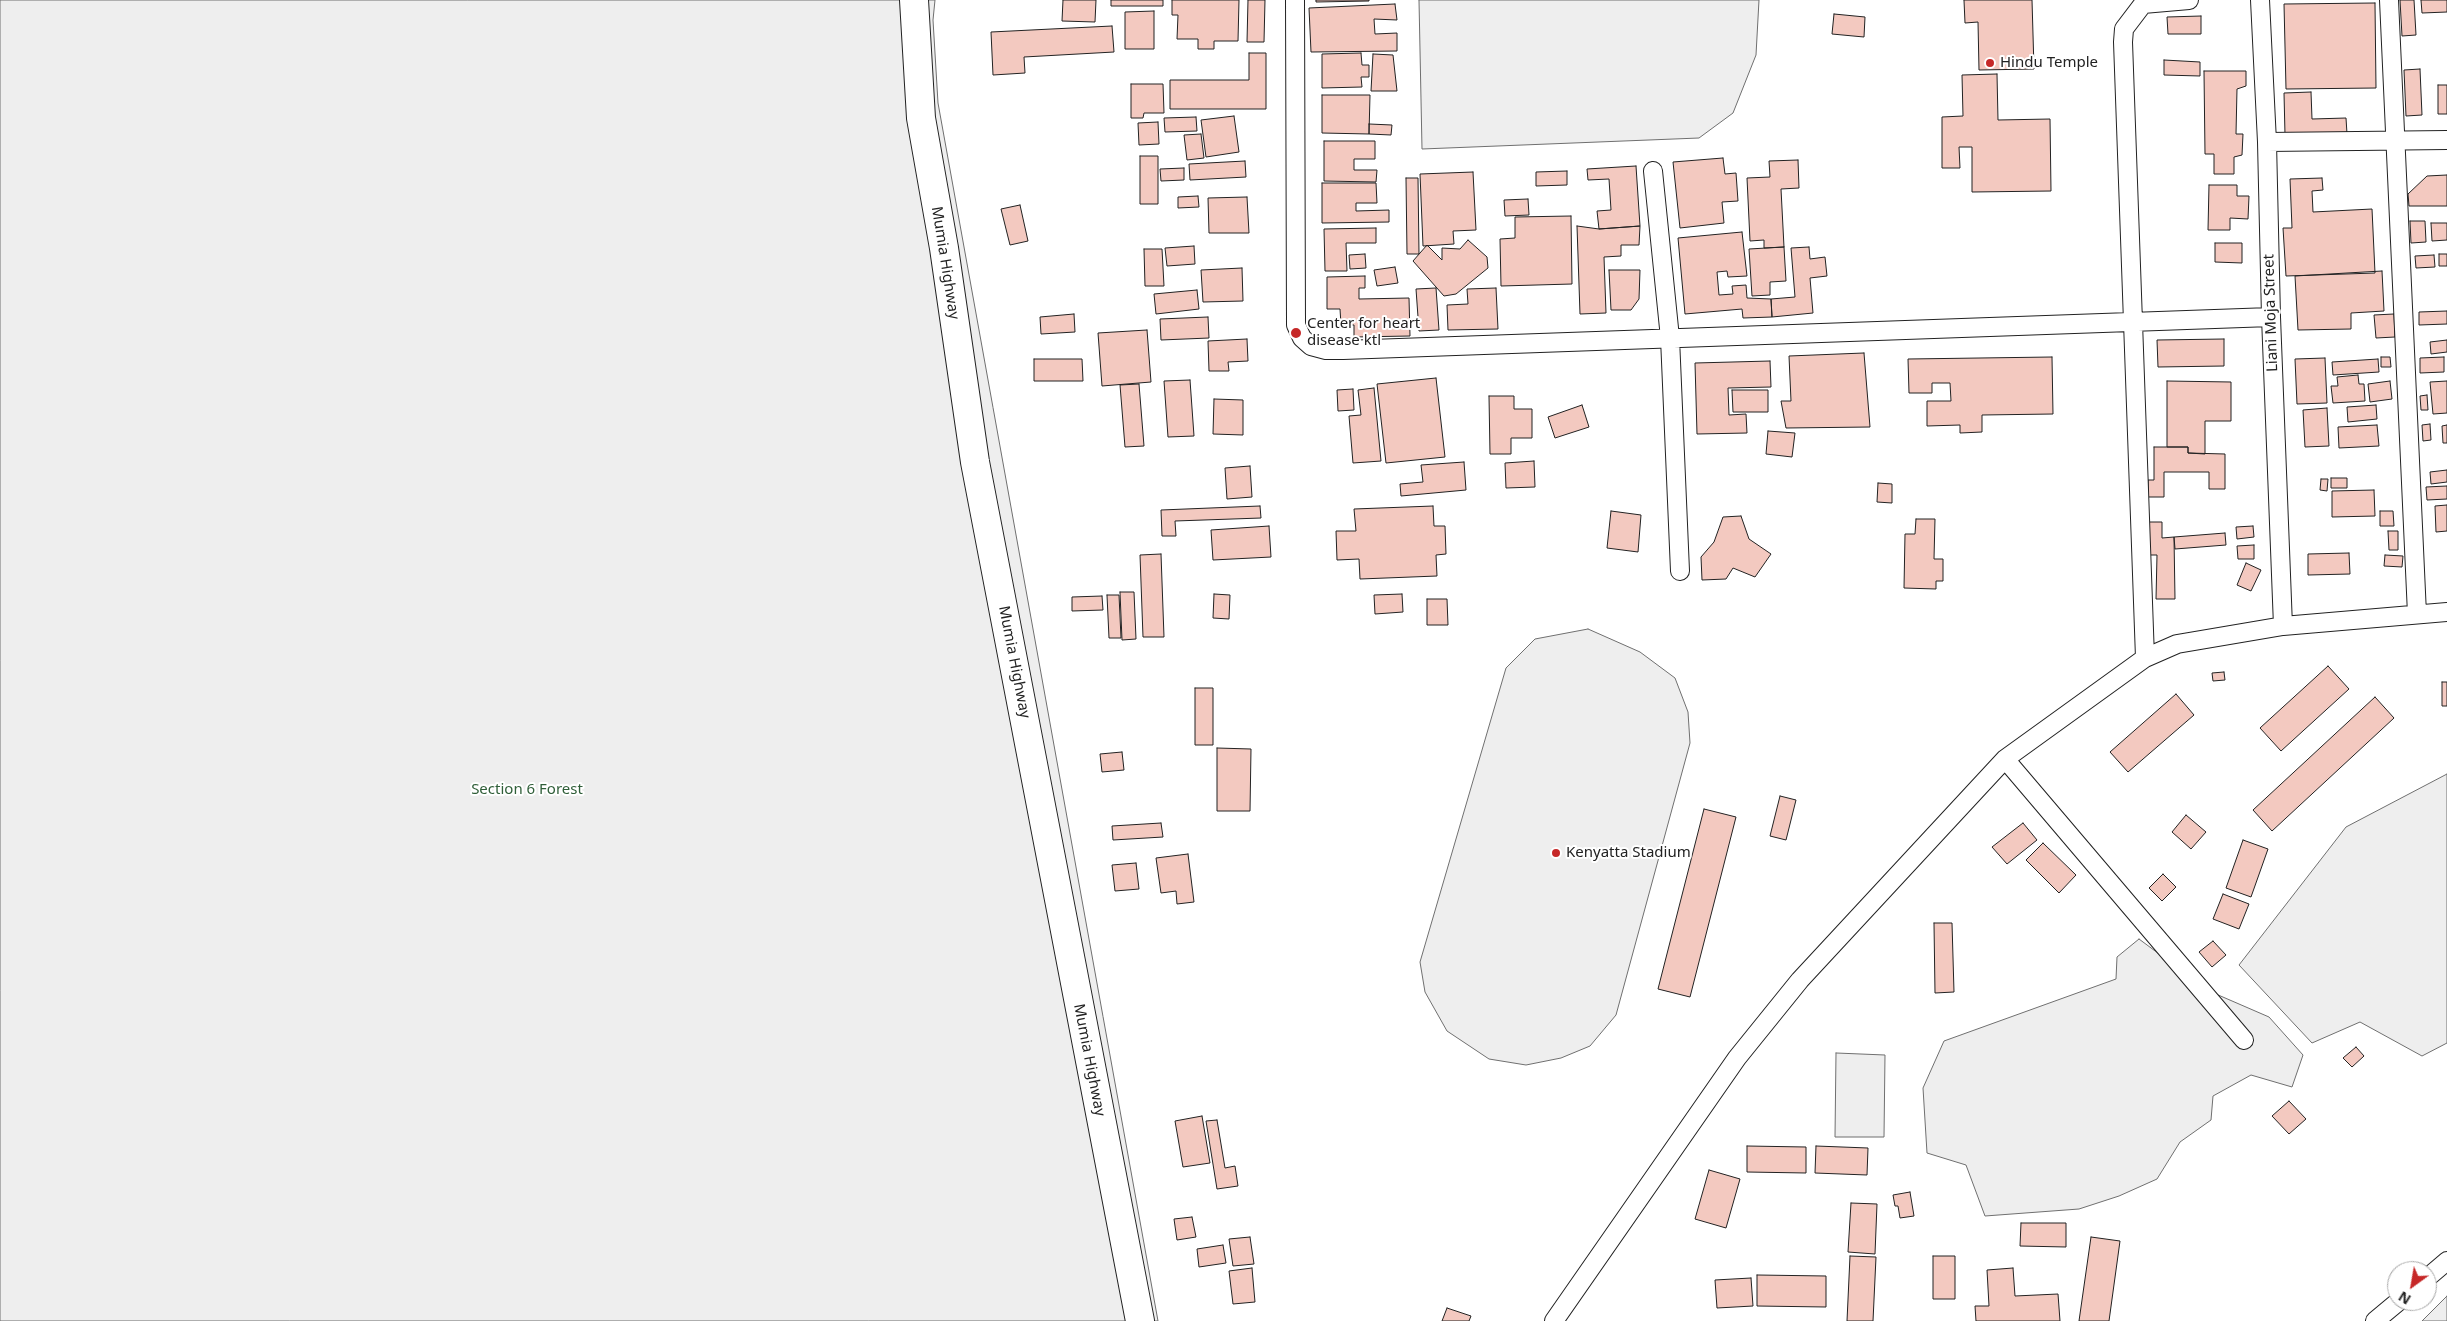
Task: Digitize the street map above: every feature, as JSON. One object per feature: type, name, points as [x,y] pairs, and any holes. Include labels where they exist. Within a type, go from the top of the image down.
[{"type":"highway","name":"Mumia Highway","points":[[914,0],[921,118],[944,248],[975,462],[1140,1321]]},
{"type":"street","points":[[1294,0],[1296,325],[1311,346],[1326,350],[1343,350],[2271,317]]},
{"type":"street","points":[[2144,658],[2124,29],[2143,4],[2189,0]]},
{"type":"street","name":"Liani Moja Street","points":[[2260,0],[2268,142],[2271,317],[2283,626]]},
{"type":"street","points":[[2389,0],[2397,142],[2417,614]]},
{"type":"street","points":[[2268,142],[2447,140]]},
{"type":"street","points":[[1653,171],[1670,338],[1680,571]]},
{"type":"street","points":[[1554,1321],[1737,1058],[1800,980],[2005,759],[2144,658],[2177,644],[2283,626],[2447,612]]},
{"type":"street","points":[[2005,759],[2244,1040]]},
{"type":"street","points":[[2437,1270],[2447,1261]]},
{"type":"street","points":[[2375,1321],[2387,1311]]},
{"type":"green space","name":"Section 6 Forest","points":[[0,0],[935,0],[933,20],[938,103],[1158,1321],[0,1321]]},
{"type":"green space","points":[[1419,0],[1759,0],[1756,55],[1733,113],[1699,138],[1422,149]]},
{"type":"green space","name":"Kenyatta Stadium","points":[[1588,629],[1640,652],[1675,678],[1688,712],[1690,743],[1616,1015],[1590,1046],[1561,1058],[1526,1065],[1489,1059],[1447,1031],[1425,992],[1420,962],[1506,668],[1535,639]]},
{"type":"green space","points":[[2447,774],[2447,1043],[2422,1056],[2360,1022],[2312,1043],[2239,965],[2346,827]]},
{"type":"green space","points":[[2139,939],[2209,991],[2269,1017],[2303,1055],[2292,1087],[2251,1075],[2213,1096],[2211,1120],[2180,1142],[2157,1179],[2119,1196],[2079,1209],[1985,1216],[1966,1165],[1927,1153],[1923,1088],[1944,1041],[2116,979],[2117,957]]},
{"type":"green space","points":[[1836,1053],[1885,1055],[1884,1137],[1835,1137]]},
{"type":"green space","points":[[2447,1296],[2447,1321],[2422,1321],[2432,1311],[2437,1311],[2437,1306]]},
{"type":"building","points":[[1063,0],[1096,0],[1095,22],[1062,21]]},
{"type":"building","points":[[1111,0],[1163,0],[1163,6],[1111,6]]},
{"type":"building","points":[[1172,0],[1239,0],[1238,41],[1214,41],[1214,49],[1198,49],[1198,39],[1177,39],[1178,15],[1172,15]]},
{"type":"building","points":[[1248,0],[1265,0],[1264,42],[1247,42]]},
{"type":"building","points":[[1316,0],[1369,0],[1369,1],[1316,2]]},
{"type":"building","points":[[1964,0],[2032,0],[2034,69],[1979,70],[1978,22],[1965,23]]},
{"type":"building","points":[[2400,0],[2414,0],[2416,35],[2402,36]]},
{"type":"building","points":[[2421,0],[2447,0],[2447,12],[2422,13]]},
{"type":"building","points":[[2375,3],[2376,88],[2286,89],[2284,4]]},
{"type":"building","points":[[1395,4],[1397,20],[1374,19],[1375,34],[1397,33],[1397,51],[1311,52],[1309,8]]},
{"type":"building","points":[[1154,11],[1154,49],[1125,49],[1125,12]]},
{"type":"building","points":[[1834,14],[1865,17],[1864,37],[1832,34]]},
{"type":"building","points":[[2201,16],[2201,34],[2168,34],[2167,17]]},
{"type":"building","points":[[1112,26],[1114,52],[1024,57],[1025,73],[993,75],[991,32]]},
{"type":"building","points":[[1249,53],[1266,53],[1266,109],[1170,109],[1170,80],[1249,80]]},
{"type":"building","points":[[1361,53],[1362,65],[1369,65],[1369,77],[1361,77],[1362,87],[1322,88],[1322,54]]},
{"type":"building","points":[[1373,54],[1393,55],[1397,91],[1371,91]]},
{"type":"building","points":[[2164,60],[2200,62],[2200,76],[2164,75]]},
{"type":"building","points":[[2420,69],[2422,115],[2406,116],[2404,70]]},
{"type":"building","points":[[2204,71],[2246,71],[2246,86],[2237,89],[2236,134],[2243,134],[2242,155],[2234,157],[2234,174],[2214,174],[2214,154],[2205,154]]},
{"type":"building","points":[[1997,74],[1998,120],[2050,119],[2051,191],[1972,192],[1972,147],[1959,147],[1960,168],[1942,168],[1942,117],[1963,116],[1962,75]]},
{"type":"building","points":[[1131,84],[1163,84],[1164,113],[1144,113],[1143,118],[1131,118]]},
{"type":"building","points":[[2438,85],[2447,85],[2447,114],[2438,114]]},
{"type":"building","points":[[2311,92],[2312,119],[2346,118],[2347,134],[2285,135],[2284,93]]},
{"type":"building","points":[[1322,95],[1370,95],[1369,134],[1322,133]]},
{"type":"building","points":[[1234,116],[1239,152],[1206,157],[1201,120]]},
{"type":"building","points":[[1196,117],[1197,131],[1165,132],[1164,118]]},
{"type":"building","points":[[1158,122],[1159,144],[1139,145],[1138,123]]},
{"type":"building","points":[[1369,124],[1392,125],[1391,135],[1369,134]]},
{"type":"building","points":[[1201,134],[1204,158],[1187,160],[1184,135]]},
{"type":"building","points":[[1324,141],[1375,141],[1375,159],[1354,159],[1354,170],[1377,170],[1376,182],[1324,181]]},
{"type":"building","points":[[1140,156],[1158,156],[1158,204],[1140,204]]},
{"type":"building","points":[[1723,158],[1725,174],[1736,173],[1738,201],[1722,202],[1724,223],[1680,228],[1673,162]]},
{"type":"building","points":[[1798,160],[1799,188],[1781,189],[1784,247],[1764,248],[1764,240],[1750,241],[1747,178],[1770,177],[1769,161]]},
{"type":"building","points":[[1245,161],[1246,177],[1190,180],[1189,164]]},
{"type":"building","points":[[1636,166],[1640,226],[1599,229],[1597,211],[1611,210],[1609,179],[1588,180],[1587,169]]},
{"type":"building","points":[[1184,168],[1184,180],[1161,181],[1160,169]]},
{"type":"building","points":[[1567,171],[1567,185],[1536,186],[1536,172]]},
{"type":"building","points":[[1473,172],[1476,230],[1453,231],[1454,244],[1423,246],[1420,174]]},
{"type":"building","points":[[2447,175],[2447,206],[2409,206],[2408,194],[2427,176]]},
{"type":"building","points":[[1406,178],[1418,178],[1419,254],[1407,254]]},
{"type":"building","points":[[2322,178],[2323,190],[2312,191],[2313,212],[2372,209],[2375,273],[2286,276],[2283,228],[2292,228],[2290,179]]},
{"type":"building","points":[[1322,183],[1376,183],[1377,203],[1356,203],[1356,211],[1389,210],[1389,222],[1322,223]]},
{"type":"building","points":[[2209,185],[2237,185],[2237,196],[2249,196],[2248,219],[2230,218],[2230,230],[2208,230]]},
{"type":"building","points":[[1198,196],[1199,207],[1178,208],[1178,197]]},
{"type":"building","points":[[1247,197],[1249,233],[1209,233],[1208,198]]},
{"type":"building","points":[[1528,199],[1529,215],[1505,216],[1504,200]]},
{"type":"building","points":[[1020,205],[1028,241],[1010,245],[1001,209]]},
{"type":"building","points":[[1571,216],[1572,284],[1501,286],[1500,239],[1515,238],[1515,217]]},
{"type":"building","points":[[2410,221],[2425,221],[2426,242],[2411,243]]},
{"type":"building","points":[[2431,223],[2447,223],[2447,240],[2432,241]]},
{"type":"building","points":[[1577,226],[1599,229],[1640,226],[1639,245],[1621,245],[1621,256],[1604,257],[1606,313],[1580,314]]},
{"type":"building","points":[[1376,228],[1376,243],[1346,243],[1347,271],[1325,271],[1324,229]]},
{"type":"building","points":[[1742,232],[1747,276],[1728,277],[1727,271],[1717,272],[1719,295],[1733,294],[1732,286],[1746,285],[1747,298],[1771,299],[1772,317],[1743,318],[1742,309],[1685,314],[1678,238]]},
{"type":"building","points":[[1468,240],[1487,257],[1488,268],[1456,294],[1444,296],[1413,261],[1427,245],[1442,260],[1442,248],[1460,249]]},
{"type":"building","points":[[2215,243],[2242,243],[2242,263],[2215,262]]},
{"type":"building","points":[[1194,246],[1195,264],[1167,266],[1165,248]]},
{"type":"building","points":[[1784,247],[1786,281],[1770,282],[1770,295],[1752,296],[1749,249]]},
{"type":"building","points":[[1809,247],[1810,259],[1825,257],[1827,276],[1810,278],[1813,313],[1772,317],[1771,299],[1795,297],[1791,248]]},
{"type":"building","points":[[1144,249],[1162,249],[1164,286],[1145,286]]},
{"type":"building","points":[[1365,254],[1366,268],[1350,269],[1349,255]]},
{"type":"building","points":[[2439,254],[2447,254],[2447,266],[2439,266]]},
{"type":"building","points":[[2434,255],[2435,267],[2416,268],[2415,256]]},
{"type":"building","points":[[1395,267],[1398,283],[1377,286],[1374,270]]},
{"type":"building","points":[[1242,268],[1243,301],[1203,302],[1201,270]]},
{"type":"building","points":[[1609,270],[1640,270],[1639,299],[1631,310],[1611,310]]},
{"type":"building","points":[[2382,271],[2384,311],[2351,313],[2351,329],[2298,330],[2295,276]]},
{"type":"building","points":[[1365,276],[1365,288],[1359,288],[1359,299],[1409,298],[1410,336],[1354,337],[1354,325],[1341,325],[1340,309],[1327,309],[1327,277]]},
{"type":"building","points":[[1436,288],[1439,330],[1419,331],[1416,289]]},
{"type":"building","points":[[1496,288],[1498,329],[1448,330],[1447,305],[1468,304],[1467,289]]},
{"type":"building","points":[[1197,290],[1199,309],[1156,314],[1154,294]]},
{"type":"building","points":[[2447,311],[2447,324],[2419,325],[2419,312]]},
{"type":"building","points":[[1074,314],[1075,332],[1041,334],[1040,317]]},
{"type":"building","points":[[2394,314],[2395,337],[2376,338],[2374,315]]},
{"type":"building","points":[[1208,317],[1209,338],[1161,340],[1160,319]]},
{"type":"building","points":[[1147,330],[1151,382],[1102,386],[1098,333]]},
{"type":"building","points":[[1247,339],[1248,361],[1228,362],[1229,371],[1209,371],[1208,341]]},
{"type":"building","points":[[2224,339],[2224,366],[2158,367],[2157,340]]},
{"type":"building","points":[[2447,340],[2447,352],[2431,354],[2430,342]]},
{"type":"building","points":[[1864,353],[1870,427],[1786,428],[1781,401],[1791,401],[1789,356]]},
{"type":"building","points":[[2052,357],[2053,414],[1982,415],[1982,432],[1960,433],[1960,425],[1927,426],[1927,401],[1951,401],[1950,383],[1932,383],[1932,393],[1909,393],[1908,359]]},
{"type":"building","points":[[2381,357],[2390,357],[2391,367],[2381,367]]},
{"type":"building","points":[[2444,357],[2444,372],[2420,373],[2420,358]]},
{"type":"building","points":[[2325,358],[2327,403],[2297,404],[2295,359]]},
{"type":"building","points":[[1034,359],[1082,359],[1083,381],[1034,381]]},
{"type":"building","points":[[2378,359],[2379,372],[2333,375],[2332,362]]},
{"type":"building","points":[[1770,361],[1771,387],[1728,388],[1729,415],[1746,414],[1747,433],[1697,434],[1695,363]]},
{"type":"building","points":[[2358,375],[2359,384],[2364,384],[2365,401],[2333,403],[2331,386],[2338,386],[2337,377]]},
{"type":"building","points":[[1436,378],[1445,457],[1386,463],[1377,384]]},
{"type":"building","points":[[1190,380],[1194,436],[1168,437],[1164,381]]},
{"type":"building","points":[[2167,381],[2231,382],[2231,421],[2205,421],[2205,454],[2188,453],[2188,447],[2167,447]]},
{"type":"building","points":[[2390,381],[2392,399],[2370,402],[2368,384]]},
{"type":"building","points":[[2447,381],[2447,413],[2433,414],[2430,382]]},
{"type":"building","points":[[1139,384],[1144,446],[1125,447],[1120,385]]},
{"type":"building","points":[[1374,388],[1381,461],[1353,463],[1349,416],[1361,415],[1358,390]]},
{"type":"building","points":[[1353,389],[1354,410],[1338,411],[1337,390]]},
{"type":"building","points":[[1732,390],[1768,390],[1768,412],[1733,412]]},
{"type":"building","points":[[2427,395],[2428,410],[2421,410],[2420,396]]},
{"type":"building","points":[[1489,396],[1514,396],[1514,409],[1532,409],[1532,438],[1511,438],[1511,454],[1490,454]]},
{"type":"building","points":[[1214,399],[1243,400],[1243,435],[1213,434]]},
{"type":"building","points":[[1582,405],[1589,427],[1555,438],[1548,417]]},
{"type":"building","points":[[2376,405],[2377,419],[2348,422],[2347,407]]},
{"type":"building","points":[[2327,408],[2329,446],[2305,447],[2303,410]]},
{"type":"building","points":[[2430,424],[2431,440],[2423,441],[2422,425]]},
{"type":"building","points":[[2377,425],[2379,446],[2339,448],[2338,427]]},
{"type":"building","points":[[2447,425],[2447,443],[2443,443],[2442,426]]},
{"type":"building","points":[[1768,431],[1795,433],[1792,457],[1766,454]]},
{"type":"building","points":[[2154,447],[2188,447],[2188,453],[2225,454],[2225,489],[2209,489],[2209,472],[2164,472],[2164,497],[2148,497],[2148,480],[2154,480]]},
{"type":"building","points":[[1534,461],[1535,487],[1506,488],[1505,463]]},
{"type":"building","points":[[1464,462],[1466,490],[1401,496],[1400,484],[1423,482],[1421,465]]},
{"type":"building","points":[[1250,466],[1252,497],[1227,499],[1225,468]]},
{"type":"building","points":[[2447,470],[2447,482],[2431,484],[2430,472]]},
{"type":"building","points":[[2331,478],[2347,478],[2347,488],[2331,488]]},
{"type":"building","points":[[2321,479],[2328,479],[2327,491],[2320,490]]},
{"type":"building","points":[[1878,483],[1892,484],[1892,503],[1877,502]]},
{"type":"building","points":[[2447,486],[2447,499],[2427,500],[2426,487]]},
{"type":"building","points":[[2374,490],[2375,516],[2332,517],[2332,491]]},
{"type":"building","points":[[2447,505],[2447,531],[2436,532],[2435,506]]},
{"type":"building","points":[[1260,506],[1261,518],[1175,521],[1176,536],[1162,536],[1161,510]]},
{"type":"building","points":[[1433,506],[1434,526],[1445,526],[1446,554],[1436,555],[1437,576],[1360,579],[1359,559],[1337,560],[1336,531],[1356,531],[1354,509]]},
{"type":"building","points":[[1611,511],[1641,515],[1638,552],[1607,548]]},
{"type":"building","points":[[2380,511],[2393,511],[2394,526],[2380,526]]},
{"type":"building","points":[[1741,516],[1749,539],[1771,554],[1755,577],[1733,568],[1726,579],[1702,580],[1701,557],[1714,542],[1723,517]]},
{"type":"building","points":[[1916,519],[1935,519],[1934,559],[1943,559],[1943,581],[1936,581],[1936,589],[1904,588],[1905,534],[1915,534]]},
{"type":"building","points":[[2148,522],[2162,522],[2162,538],[2174,537],[2175,599],[2156,599],[2157,555],[2147,555]]},
{"type":"building","points":[[1269,526],[1271,557],[1213,560],[1211,530]]},
{"type":"building","points":[[2253,526],[2254,537],[2237,539],[2236,527]]},
{"type":"building","points":[[2388,531],[2398,531],[2398,550],[2389,550]]},
{"type":"building","points":[[2225,533],[2226,545],[2175,549],[2174,537]]},
{"type":"building","points":[[2254,545],[2254,559],[2238,559],[2237,546]]},
{"type":"building","points":[[2349,553],[2350,574],[2308,575],[2308,554]]},
{"type":"building","points":[[1161,554],[1164,637],[1143,637],[1140,555]]},
{"type":"building","points":[[2385,555],[2403,556],[2402,567],[2384,566]]},
{"type":"building","points":[[2246,563],[2261,570],[2251,591],[2237,585]]},
{"type":"building","points":[[1120,592],[1134,592],[1136,639],[1122,640]]},
{"type":"building","points":[[1214,594],[1230,595],[1229,619],[1213,618]]},
{"type":"building","points":[[1402,594],[1403,612],[1375,614],[1374,595]]},
{"type":"building","points":[[1107,595],[1119,595],[1121,638],[1109,638]]},
{"type":"building","points":[[1102,596],[1103,610],[1072,611],[1072,597]]},
{"type":"building","points":[[1427,599],[1447,599],[1448,625],[1427,625]]},
{"type":"building","points":[[2328,666],[2349,689],[2281,751],[2260,728]]},
{"type":"building","points":[[2224,672],[2225,680],[2213,681],[2212,673]]},
{"type":"building","points":[[2442,682],[2447,682],[2447,706],[2442,706]]},
{"type":"building","points":[[1195,688],[1213,688],[1213,745],[1195,745]]},
{"type":"building","points":[[2176,694],[2194,715],[2128,772],[2110,752]]},
{"type":"building","points":[[2375,697],[2394,718],[2272,831],[2253,810]]},
{"type":"building","points":[[1217,748],[1251,749],[1250,811],[1217,811]]},
{"type":"building","points":[[1122,752],[1124,770],[1102,772],[1100,754]]},
{"type":"building","points":[[1780,796],[1796,800],[1786,840],[1770,836]]},
{"type":"building","points":[[1704,809],[1736,817],[1690,997],[1658,989]]},
{"type":"building","points":[[2186,815],[2206,832],[2191,849],[2172,832]]},
{"type":"building","points":[[1161,823],[1163,837],[1113,840],[1112,826]]},
{"type":"building","points":[[2023,823],[2037,840],[2007,864],[1992,847]]},
{"type":"building","points":[[2243,840],[2268,849],[2251,897],[2226,888]]},
{"type":"building","points":[[2043,843],[2076,875],[2059,893],[2026,860]]},
{"type":"building","points":[[1188,854],[1194,902],[1177,904],[1176,891],[1161,893],[1156,858]]},
{"type":"building","points":[[1136,863],[1139,889],[1115,891],[1112,865]]},
{"type":"building","points":[[2163,874],[2176,887],[2162,901],[2149,888]]},
{"type":"building","points":[[2223,894],[2249,904],[2239,929],[2213,919]]},
{"type":"building","points":[[1934,923],[1952,923],[1954,992],[1935,993]]},
{"type":"building","points":[[2213,941],[2226,955],[2212,967],[2199,952]]},
{"type":"building","points":[[2356,1047],[2364,1056],[2352,1067],[2343,1058]]},
{"type":"building","points":[[2289,1101],[2306,1119],[2289,1134],[2272,1116]]},
{"type":"building","points":[[1202,1116],[1210,1163],[1183,1167],[1175,1121]]},
{"type":"building","points":[[1217,1120],[1225,1168],[1235,1166],[1238,1186],[1217,1189],[1206,1121]]},
{"type":"building","points":[[1747,1146],[1806,1147],[1806,1173],[1747,1172]]},
{"type":"building","points":[[1816,1146],[1868,1148],[1867,1175],[1815,1173]]},
{"type":"building","points":[[1709,1170],[1740,1179],[1726,1228],[1695,1219]]},
{"type":"building","points":[[1910,1192],[1914,1216],[1900,1218],[1898,1206],[1895,1206],[1893,1195]]},
{"type":"building","points":[[1851,1203],[1877,1204],[1875,1254],[1848,1252]]},
{"type":"building","points":[[1192,1217],[1196,1237],[1177,1240],[1174,1219]]},
{"type":"building","points":[[2021,1223],[2066,1223],[2066,1247],[2020,1246]]},
{"type":"building","points":[[1250,1237],[1254,1264],[1233,1266],[1229,1239]]},
{"type":"building","points":[[2091,1237],[2120,1241],[2109,1321],[2079,1321]]},
{"type":"building","points":[[1223,1245],[1226,1263],[1199,1267],[1197,1249]]},
{"type":"building","points":[[1850,1256],[1876,1257],[1873,1321],[1847,1321]]},
{"type":"building","points":[[1933,1256],[1955,1256],[1955,1299],[1933,1299]]},
{"type":"building","points":[[1252,1268],[1255,1302],[1233,1304],[1229,1271]]},
{"type":"building","points":[[2013,1268],[2015,1296],[2058,1294],[2060,1321],[1976,1321],[1975,1306],[1989,1306],[1987,1270]]},
{"type":"building","points":[[1757,1275],[1826,1276],[1826,1307],[1757,1306]]},
{"type":"building","points":[[1751,1278],[1753,1306],[1717,1308],[1715,1280]]},
{"type":"building","points":[[1447,1308],[1471,1316],[1469,1321],[1442,1321]]},
{"type":"place","name":"Hindu Temple","points":[[1990,63]]},
{"type":"place","name":"Center for heart disease ktl","points":[[1296,333]]},
{"type":"place","name":"Kenyatta Stadium","points":[[1556,853]]}]
